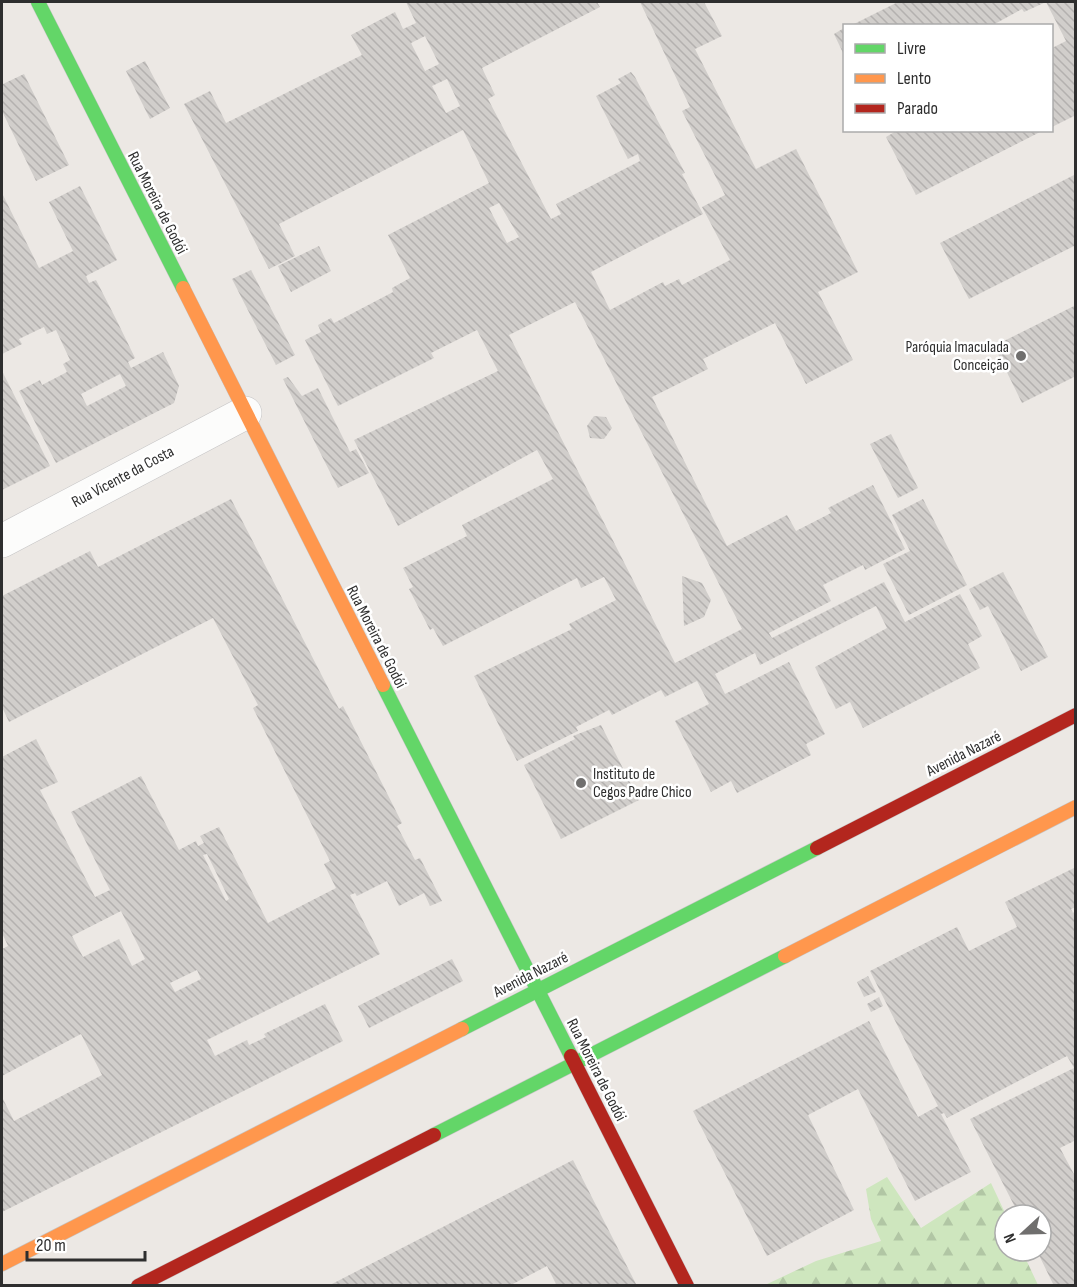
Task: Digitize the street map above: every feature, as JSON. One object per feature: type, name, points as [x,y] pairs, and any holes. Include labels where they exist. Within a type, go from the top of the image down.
[{"type":"main road","name":"Rua Moreira de Godói","points":[[38,2],[687,1286]]},
{"type":"main road","name":"Avenida Nazaré","points":[[2,1264],[1076,716]]},
{"type":"main road","points":[[138,1286],[1076,807]]},
{"type":"street","name":"Rua Vicente da Costa","points":[[2,541],[245,413]]},
{"type":"green space","points":[[887,1177],[921,1228],[991,1183],[1000,1203],[993,1203],[993,1263],[1028,1263],[1038,1285],[765,1285],[816,1261],[881,1241],[871,1219],[866,1189]]},
{"type":"building","points":[[406,2],[597,2],[600,7],[482,68],[495,95],[488,99],[551,219],[561,214],[556,204],[640,161],[638,154],[628,159],[596,96],[621,83],[618,79],[631,72],[635,77],[685,173],[682,174],[703,214],[591,272],[610,310],[663,282],[665,286],[679,279],[682,285],[730,260],[702,207],[725,195],[682,111],[690,107],[640,2],[704,2],[722,36],[695,49],[756,169],[796,149],[858,272],[818,292],[853,360],[806,384],[775,323],[703,359],[708,369],[652,397],[727,546],[787,515],[796,531],[831,513],[828,508],[873,485],[905,549],[865,570],[863,565],[823,585],[831,601],[769,633],[772,638],[884,582],[905,622],[960,594],[982,636],[968,644],[980,668],[863,728],[850,702],[836,709],[815,667],[887,628],[876,606],[760,665],[755,653],[715,674],[725,694],[789,662],[825,734],[806,744],[811,755],[737,793],[731,781],[711,792],[675,721],[709,704],[697,681],[665,697],[661,690],[612,715],[609,710],[576,727],[578,731],[517,761],[474,676],[572,629],[569,624],[616,600],[604,577],[581,588],[577,578],[443,646],[433,628],[430,630],[409,589],[413,587],[403,568],[467,536],[462,525],[553,479],[537,450],[398,526],[354,440],[498,371],[477,330],[431,353],[434,358],[338,406],[305,340],[321,332],[318,325],[331,318],[334,323],[393,292],[392,288],[410,278],[388,235],[489,183],[463,130],[279,224],[295,256],[269,269],[184,104],[210,91],[226,123],[362,55],[351,35],[395,12],[403,29],[416,23]],"holes":[[[425,36],[439,64],[425,71],[411,43]],[[447,79],[460,106],[446,113],[432,86]],[[499,203],[519,237],[507,243],[489,208]],[[575,302],[742,629],[675,663],[509,335]]]},
{"type":"building","points":[[898,2],[1046,2],[1024,12],[1022,9],[995,24],[854,24]]},
{"type":"building","points":[[1046,2],[1076,2],[1076,115],[1053,126],[1053,48],[1066,41]]},
{"type":"building","points":[[843,29],[843,53],[834,34]]},
{"type":"building","points":[[145,61],[170,108],[150,119],[126,71]]},
{"type":"building","points":[[24,74],[69,165],[36,181],[2,111],[2,81],[3,84]]},
{"type":"building","points":[[895,132],[1040,132],[916,195],[886,137]]},
{"type":"building","points":[[1076,174],[1076,245],[969,299],[940,243]]},
{"type":"building","points":[[80,186],[117,260],[86,276],[89,283],[96,280],[116,319],[135,358],[128,362],[131,368],[163,352],[179,386],[174,403],[56,463],[19,391],[40,380],[42,385],[67,372],[63,364],[70,360],[56,330],[47,334],[44,327],[19,339],[22,344],[2,354],[2,193],[39,268],[73,251],[49,202]],"holes":[[[120,374],[126,386],[87,406],[81,394]]]},
{"type":"building","points":[[319,246],[331,271],[291,292],[278,266]]},
{"type":"building","points":[[251,270],[295,355],[276,365],[232,279]]},
{"type":"building","points":[[1076,305],[1076,376],[1022,403],[994,346]]},
{"type":"building","points":[[2,371],[50,466],[2,490]]},
{"type":"building","points":[[288,377],[302,396],[318,388],[350,452],[356,449],[369,473],[338,488],[283,379]]},
{"type":"building","points":[[594,416],[606,417],[612,428],[604,439],[590,438],[587,426]]},
{"type":"building","points":[[891,434],[918,488],[898,498],[870,444]]},
{"type":"building","points":[[231,499],[339,709],[343,706],[402,823],[397,826],[415,860],[420,858],[442,901],[430,906],[424,893],[399,906],[387,881],[357,896],[355,893],[350,895],[380,954],[207,1040],[215,1056],[247,1040],[249,1045],[266,1037],[264,1034],[325,1004],[343,1041],[2,1212],[2,1097],[14,1121],[102,1075],[81,1034],[2,1076],[2,949],[8,946],[2,933],[2,757],[36,739],[58,782],[40,790],[95,897],[110,890],[71,812],[141,776],[179,850],[196,841],[198,846],[204,843],[200,836],[219,827],[268,923],[336,888],[324,864],[330,861],[253,708],[258,705],[213,618],[9,722],[2,707],[2,596],[90,551],[98,567]],"holes":[[[207,854],[229,899],[226,901],[203,855]],[[121,911],[145,959],[132,966],[119,939],[83,957],[72,936]],[[197,970],[201,979],[175,992],[170,983]]]},
{"type":"building","points":[[923,499],[967,585],[909,615],[883,564],[910,551],[892,515]]},
{"type":"building","points":[[1003,572],[1048,657],[1021,671],[988,606],[980,610],[969,589]]},
{"type":"building","points":[[682,576],[702,583],[711,600],[704,617],[684,626]]},
{"type":"building","name":"Instituto de Cegos Padre Chico","points":[[601,725],[639,800],[561,839],[524,765],[575,739],[573,736]]},
{"type":"building","points":[[1076,867],[1076,907],[1071,909],[1073,913],[1076,911],[1076,1140],[1060,1148],[1076,1178],[1076,1286],[1054,1286],[1043,1263],[1053,1263],[1053,1203],[1013,1203],[970,1119],[1074,1068],[1067,1056],[947,1118],[944,1113],[941,1114],[971,1172],[915,1201],[858,1089],[808,1115],[854,1210],[767,1256],[693,1111],[869,1021],[918,1117],[938,1106],[870,971],[957,927],[969,951],[1017,927],[1005,902]]},
{"type":"building","points":[[452,959],[463,981],[369,1028],[358,1006]]},
{"type":"building","points":[[868,976],[876,992],[864,997],[857,982]]},
{"type":"building","points":[[879,997],[883,1006],[871,1012],[867,1004]]},
{"type":"building","points":[[573,1160],[637,1286],[557,1286],[547,1266],[509,1286],[328,1286]]},
{"type":"traffic: fast","points":[[38,2],[183,288]]},
{"type":"traffic: fast","points":[[383,685],[571,1056]]},
{"type":"traffic: fast","points":[[462,1029],[817,848]]},
{"type":"traffic: fast","points":[[434,1135],[785,956]]},
{"type":"traffic: slow","points":[[183,288],[383,685]]},
{"type":"traffic: slow","points":[[785,956],[1076,807]]},
{"type":"traffic: slow","points":[[2,1264],[462,1029]]},
{"type":"traffic: jam","points":[[817,848],[1076,715]]},
{"type":"traffic: jam","points":[[571,1056],[687,1286]]},
{"type":"traffic: jam","points":[[138,1286],[434,1135]]},
{"type":"place","name":"Paróquia Imaculada Conceição","points":[[1021,356]]},
{"type":"place","name":"Instituto de Cegos Padre Chico","points":[[581,783]]}]
